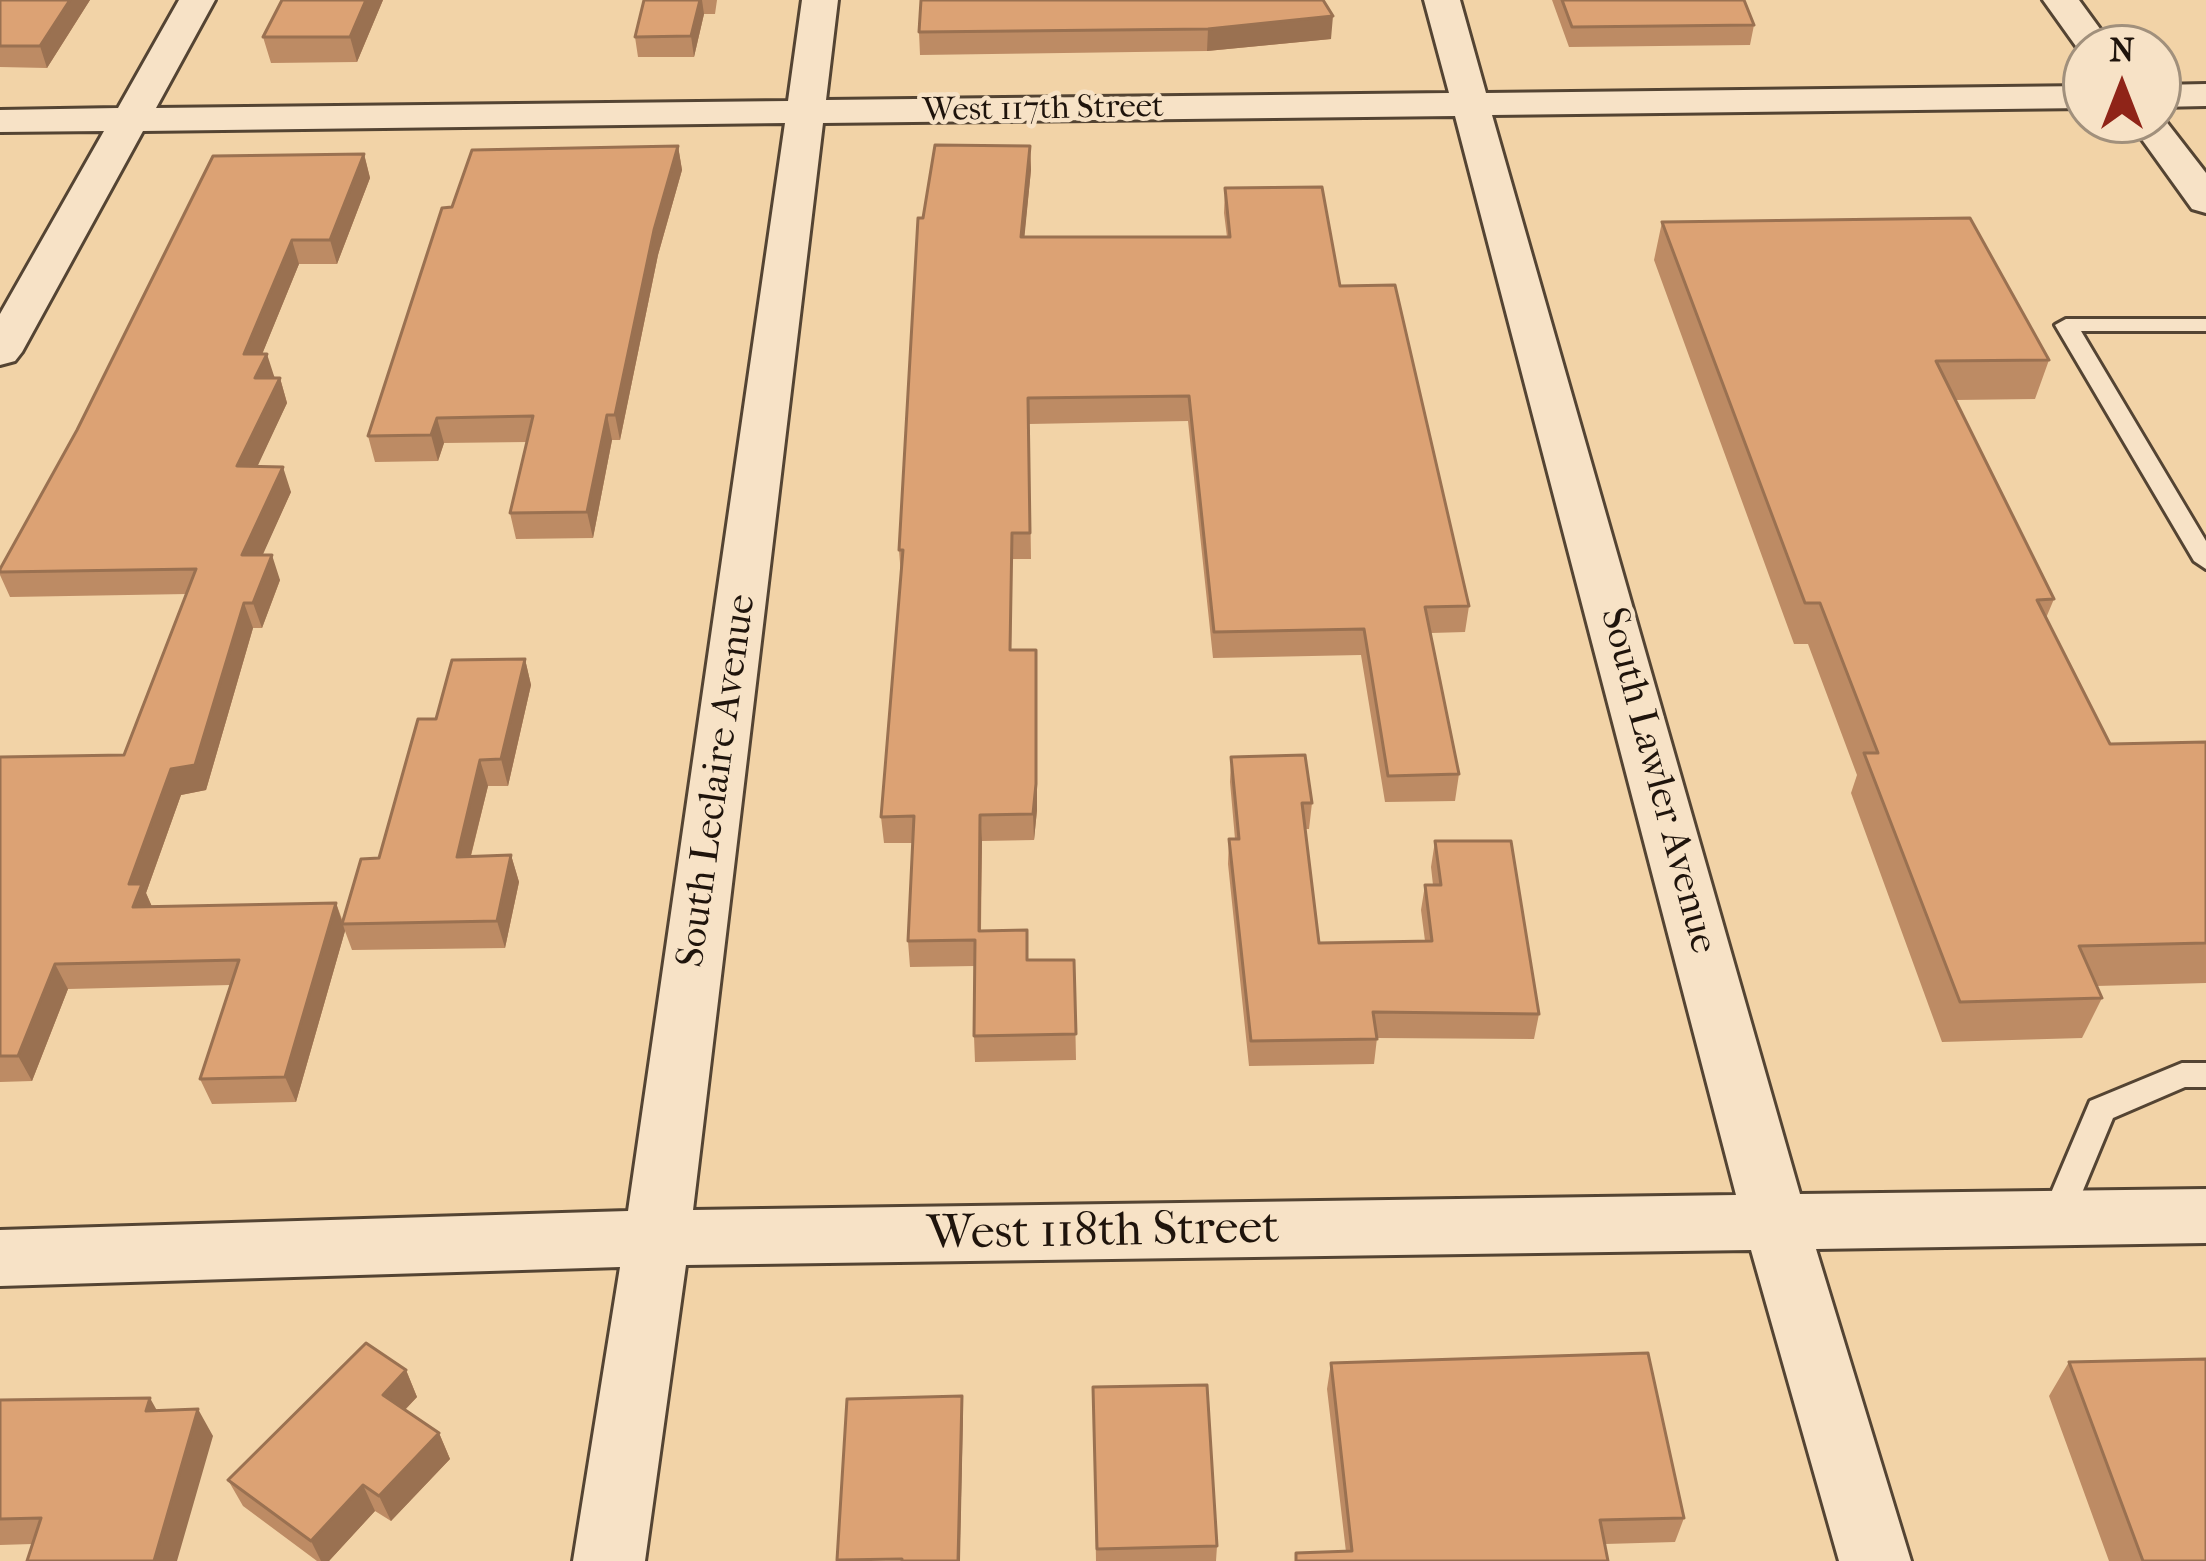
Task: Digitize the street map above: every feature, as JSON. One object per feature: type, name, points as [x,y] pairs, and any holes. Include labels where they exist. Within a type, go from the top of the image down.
[{"type":"street","points":[[0,352],[197,0]]},
{"type":"street","name":"South Leclaire Avenue","points":[[609,1561],[657,1238],[820,0]]},
{"type":"street","name":"South Lawler Avenue","points":[[1442,0],[1776,1224],[1875,1561]]},
{"type":"street","name":"West 117th Street","points":[[0,121],[2062,97]]},
{"type":"street","points":[[2164,144],[2206,201]]},
{"type":"street","name":"West 118th Street","points":[[0,1258],[657,1238],[2206,1216]]},
{"type":"lane","points":[[2206,325],[2066,325],[2206,561]]},
{"type":"lane","points":[[2056,1219],[2101,1111],[2182,1075],[2206,1075]]},
{"type":"building","points":[[0,0],[70,0],[40,46],[0,46]]},
{"type":"building","points":[[282,0],[366,0],[350,37],[263,37]]},
{"type":"building","points":[[644,0],[700,0],[691,36],[635,37]]},
{"type":"building","points":[[921,0],[1323,0],[1333,16],[1208,29],[919,32]]},
{"type":"building","points":[[1562,0],[1744,0],[1754,25],[1572,27]]},
{"type":"building","points":[[935,145],[1030,146],[1021,237],[1230,237],[1225,188],[1322,187],[1340,286],[1395,285],[1469,606],[1425,607],[1459,774],[1388,776],[1364,629],[1214,632],[1189,396],[1028,398],[1030,533],[1012,533],[1010,650],[1036,650],[1036,784],[1033,814],[980,815],[979,931],[1027,930],[1027,960],[1074,960],[1076,1034],[974,1036],[975,940],[908,941],[914,816],[881,817],[903,550],[899,550],[918,218],[923,218]]},
{"type":"building","points":[[678,146],[654,230],[615,415],[607,415],[587,512],[510,513],[533,416],[437,418],[431,435],[368,436],[442,208],[452,207],[472,150]]},
{"type":"building","points":[[364,154],[330,240],[292,240],[244,354],[267,354],[255,378],[280,378],[237,466],[283,467],[242,555],[272,555],[253,603],[244,603],[195,765],[171,769],[129,884],[142,884],[133,907],[336,903],[285,1077],[200,1079],[239,960],[55,964],[18,1056],[0,1056],[0,757],[124,755],[196,569],[0,569],[77,430],[213,156]]},
{"type":"building","points":[[1970,218],[2049,360],[1936,361],[2054,599],[2037,600],[2110,744],[2206,742],[2206,943],[2079,946],[2102,998],[1960,1002],[1864,753],[1878,753],[1820,603],[1805,603],[1662,222]]},
{"type":"building","points":[[525,659],[501,759],[480,760],[457,857],[511,855],[497,921],[342,924],[361,859],[379,858],[418,719],[436,719],[452,660]]},
{"type":"building","points":[[1305,755],[1312,803],[1302,803],[1319,943],[1432,941],[1425,885],[1441,885],[1435,841],[1511,841],[1539,1014],[1373,1012],[1377,1039],[1251,1041],[1229,839],[1239,839],[1231,757]]},
{"type":"building","points":[[366,1343],[406,1370],[383,1395],[439,1433],[379,1496],[363,1485],[311,1541],[228,1480]]},
{"type":"building","points":[[1648,1353],[1684,1518],[1600,1520],[1608,1561],[1296,1561],[1296,1553],[1352,1551],[1331,1363]]},
{"type":"building","points":[[2206,1359],[2206,1561],[2143,1561],[2069,1362]]},
{"type":"building","points":[[1207,1385],[1217,1546],[1097,1549],[1093,1387]]},
{"type":"building","points":[[962,1396],[958,1561],[837,1560],[847,1399]]},
{"type":"building","points":[[150,1398],[146,1411],[198,1409],[154,1561],[27,1561],[41,1518],[0,1519],[0,1400]]}]
